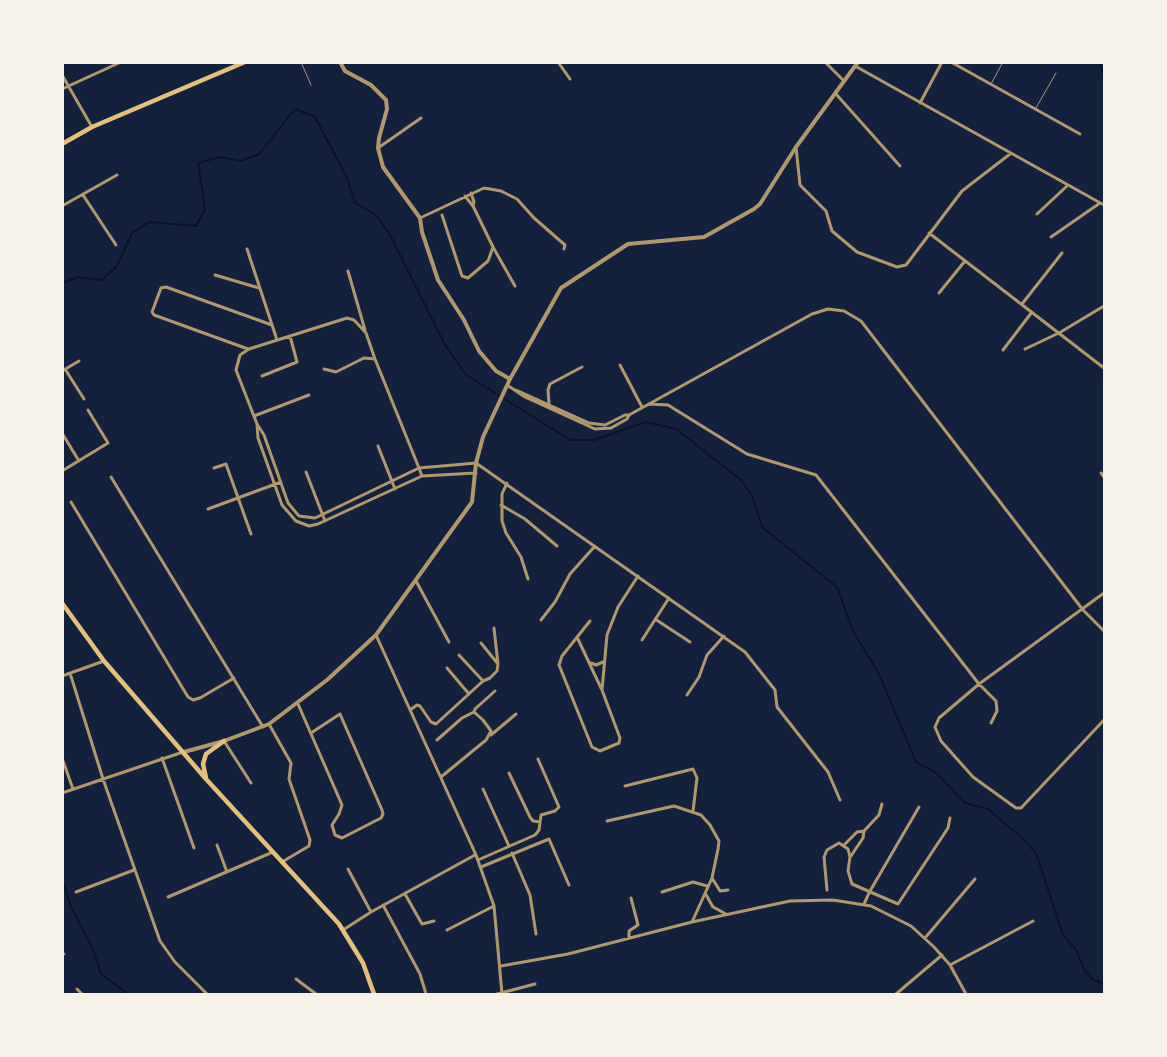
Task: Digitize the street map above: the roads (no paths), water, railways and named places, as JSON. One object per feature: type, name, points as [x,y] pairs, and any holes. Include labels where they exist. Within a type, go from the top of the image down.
[{"type":"main road","points":[[62,144],[92,127],[245,62]]},
{"type":"main road","points":[[62,603],[104,661],[206,779],[343,930],[363,963],[374,994]]},
{"type":"main road","points":[[206,779],[203,764],[204,757],[210,749],[224,741]]},
{"type":"street","points":[[62,89],[121,62]]},
{"type":"street","points":[[340,62],[345,71],[371,84],[386,100],[387,109],[378,148],[383,167],[420,218],[432,263],[444,290],[464,320],[486,361],[496,371],[510,379]]},
{"type":"street","points":[[558,62],[570,79]]},
{"type":"street","points":[[825,62],[844,81]]},
{"type":"street","points":[[920,103],[942,62]]},
{"type":"street","points":[[951,62],[1080,134]]},
{"type":"street","points":[[62,793],[162,758],[224,741],[269,724],[298,704],[376,635],[472,502],[476,463],[483,437],[504,390],[554,298],[569,281],[628,244],[704,237],[754,209],[760,204],[796,147],[856,64],[920,103],[1104,205]]},
{"type":"street","points":[[62,75],[92,127]]},
{"type":"street","points":[[836,94],[900,166]]},
{"type":"street","points":[[378,148],[421,118]]},
{"type":"street","points":[[796,147],[801,188],[826,211],[832,231],[857,252],[902,267],[906,265],[962,191],[1010,154]]},
{"type":"street","points":[[62,206],[118,175]]},
{"type":"street","points":[[1037,214],[1068,185]]},
{"type":"street","points":[[420,218],[484,188],[500,191],[517,199],[534,218],[565,244],[564,249]]},
{"type":"street","points":[[471,193],[474,202],[473,206]]},
{"type":"street","points":[[83,195],[116,245]]},
{"type":"street","points":[[465,196],[473,206],[515,286]]},
{"type":"street","points":[[1051,237],[1100,203]]},
{"type":"street","points":[[442,215],[464,278],[468,278],[494,258],[501,261]]},
{"type":"street","points":[[929,233],[1104,368]]},
{"type":"street","points":[[488,262],[493,247]]},
{"type":"street","points":[[247,250],[277,340]]},
{"type":"street","points":[[1022,304],[1062,253]]},
{"type":"street","points":[[939,294],[965,262]]},
{"type":"street","points":[[348,271],[375,359],[422,476]]},
{"type":"street","points":[[216,275],[260,288]]},
{"type":"street","points":[[249,349],[154,315],[152,312],[161,288],[166,287],[272,324]]},
{"type":"street","points":[[1025,349],[1059,333],[1104,306]]},
{"type":"street","points":[[516,390],[525,398],[595,429],[611,428],[627,419],[629,415],[642,407],[820,311],[835,309],[852,315],[861,322],[1083,610],[1104,631]]},
{"type":"street","points":[[1003,350],[1032,312]]},
{"type":"street","points":[[366,333],[357,322],[347,318],[249,349],[240,355],[236,370],[294,511],[309,519],[322,515],[419,468],[476,463],[745,652],[775,690],[777,707],[828,772],[840,800]]},
{"type":"street","points":[[262,376],[297,362],[290,336]]},
{"type":"street","points":[[324,369],[336,372],[364,358],[375,359]]},
{"type":"street","points":[[79,361],[64,370],[84,399]]},
{"type":"street","points":[[620,365],[642,407]]},
{"type":"street","points":[[549,404],[548,390],[550,384],[582,367]]},
{"type":"street","points":[[507,385],[595,425],[605,425],[625,414],[629,415]]},
{"type":"street","points":[[254,416],[310,395]]},
{"type":"street","points":[[648,404],[668,405],[747,454],[816,475],[998,706],[991,723]]},
{"type":"street","points":[[62,471],[108,443],[88,410]]},
{"type":"street","points":[[257,424],[258,438],[282,505],[296,521],[309,526],[359,506],[422,476],[476,472]]},
{"type":"street","points":[[62,433],[79,461]]},
{"type":"street","points":[[378,446],[395,488]]},
{"type":"street","points":[[214,468],[226,464],[251,534]]},
{"type":"street","points":[[268,467],[275,465]]},
{"type":"street","points":[[306,472],[325,521]]},
{"type":"street","points":[[1101,473],[1104,477]]},
{"type":"street","points":[[111,477],[263,727]]},
{"type":"street","points":[[208,509],[281,482]]},
{"type":"street","points":[[507,483],[501,505],[502,521],[506,533],[520,557],[528,579]]},
{"type":"street","points":[[355,499],[359,506]]},
{"type":"street","points":[[71,502],[188,697],[193,700],[200,698],[234,678]]},
{"type":"street","points":[[501,505],[525,519],[557,546]]},
{"type":"street","points":[[541,620],[555,602],[570,574],[595,546]]},
{"type":"street","points":[[602,690],[608,635],[618,606],[638,576]]},
{"type":"street","points":[[416,581],[449,642]]},
{"type":"street","points":[[1104,593],[979,684],[939,718],[936,722],[936,731],[941,741],[973,777],[1016,808],[1021,808],[1104,720]]},
{"type":"street","points":[[642,640],[669,598]]},
{"type":"street","points":[[655,619],[690,642]]},
{"type":"street","points":[[577,636],[591,663],[620,738],[619,743],[600,751],[592,747],[559,665],[562,656],[577,636],[590,621]]},
{"type":"street","points":[[410,710],[417,705],[420,706],[431,722],[436,724],[483,681],[497,671],[494,628]]},
{"type":"street","points":[[376,635],[481,867],[494,906],[501,966],[502,994]]},
{"type":"street","points":[[688,695],[699,677],[707,656],[724,636]]},
{"type":"street","points":[[481,643],[498,664]]},
{"type":"street","points":[[459,655],[483,681]]},
{"type":"street","points":[[62,676],[104,661]]},
{"type":"street","points":[[591,663],[599,664],[604,661]]},
{"type":"street","points":[[447,668],[469,694]]},
{"type":"street","points":[[70,673],[103,779],[164,950],[207,994]]},
{"type":"street","points":[[437,740],[462,718],[474,712],[495,692]]},
{"type":"street","points":[[298,704],[342,805],[332,825],[335,836],[339,838],[383,814],[340,714],[311,733]]},
{"type":"street","points":[[474,712],[488,725],[490,736]]},
{"type":"street","points":[[440,778],[516,714]]},
{"type":"street","points":[[269,724],[291,763],[289,778],[310,840],[309,846],[282,862]]},
{"type":"street","points":[[224,741],[251,783]]},
{"type":"street","points":[[62,758],[73,789]]},
{"type":"street","points":[[162,758],[194,848]]},
{"type":"street","points":[[478,860],[535,835],[539,830],[541,816],[559,807],[538,760]]},
{"type":"street","points":[[624,786],[693,769],[697,778],[693,811]]},
{"type":"street","points":[[509,773],[530,817],[533,821],[540,822]]},
{"type":"street","points":[[483,789],[509,846]]},
{"type":"street","points":[[850,857],[863,838],[864,831],[879,815],[882,804]]},
{"type":"street","points":[[607,821],[674,806],[693,811],[710,825],[719,841],[712,878],[692,922]]},
{"type":"street","points":[[864,904],[919,807]]},
{"type":"street","points":[[844,845],[848,849],[850,857],[848,871],[852,884],[898,904],[948,828],[950,818]]},
{"type":"street","points":[[827,890],[824,857],[827,850],[833,845],[844,845],[857,832],[864,831]]},
{"type":"street","points":[[481,867],[549,839],[569,885]]},
{"type":"street","points":[[217,846],[227,872]]},
{"type":"street","points":[[168,897],[273,852]]},
{"type":"street","points":[[512,853],[530,896],[536,934]]},
{"type":"street","points":[[343,930],[383,905],[476,855]]},
{"type":"street","points":[[348,869],[372,912]]},
{"type":"street","points":[[76,892],[134,870]]},
{"type":"street","points":[[712,878],[720,891],[728,890]]},
{"type":"street","points":[[925,938],[975,879]]},
{"type":"street","points":[[662,892],[694,882],[707,886]]},
{"type":"street","points":[[705,892],[713,906],[726,914]]},
{"type":"street","points":[[405,894],[422,924],[434,921]]},
{"type":"street","points":[[629,938],[629,931],[638,925],[631,898]]},
{"type":"street","points":[[501,966],[568,954],[692,922],[790,901],[833,900],[864,904],[895,916],[925,938],[942,955],[950,965],[966,994]]},
{"type":"street","points":[[383,905],[420,974],[426,994]]},
{"type":"street","points":[[447,930],[494,906]]},
{"type":"street","points":[[950,965],[1033,921]]},
{"type":"street","points":[[896,994],[942,955]]},
{"type":"street","points":[[296,979],[316,994]]},
{"type":"street","points":[[497,994],[535,984]]},
{"type":"street","points":[[77,989],[82,994]]},
{"type":"lane","points":[[301,62],[311,85]]},
{"type":"lane","points":[[991,84],[1003,62]]},
{"type":"lane","points":[[1036,108],[1056,73]]},
{"type":"waterway","points":[[1099,62],[1104,75]]},
{"type":"waterway","points":[[62,283],[78,277],[102,280],[117,266],[132,233],[149,222],[196,226],[205,209],[198,163],[220,157],[241,161],[259,154],[295,109],[315,117],[347,178],[355,203],[376,215],[389,233],[444,343],[465,374],[570,440],[594,440],[646,422],[676,429],[741,480],[752,495],[762,527],[837,587],[853,631],[879,674],[916,762],[935,772],[965,803],[988,809],[1020,836],[1036,853],[1063,935],[1076,950],[1085,971],[1092,979],[1104,984]]},
{"type":"waterway","points":[[62,879],[71,907],[93,949],[101,974],[128,994]]}]
